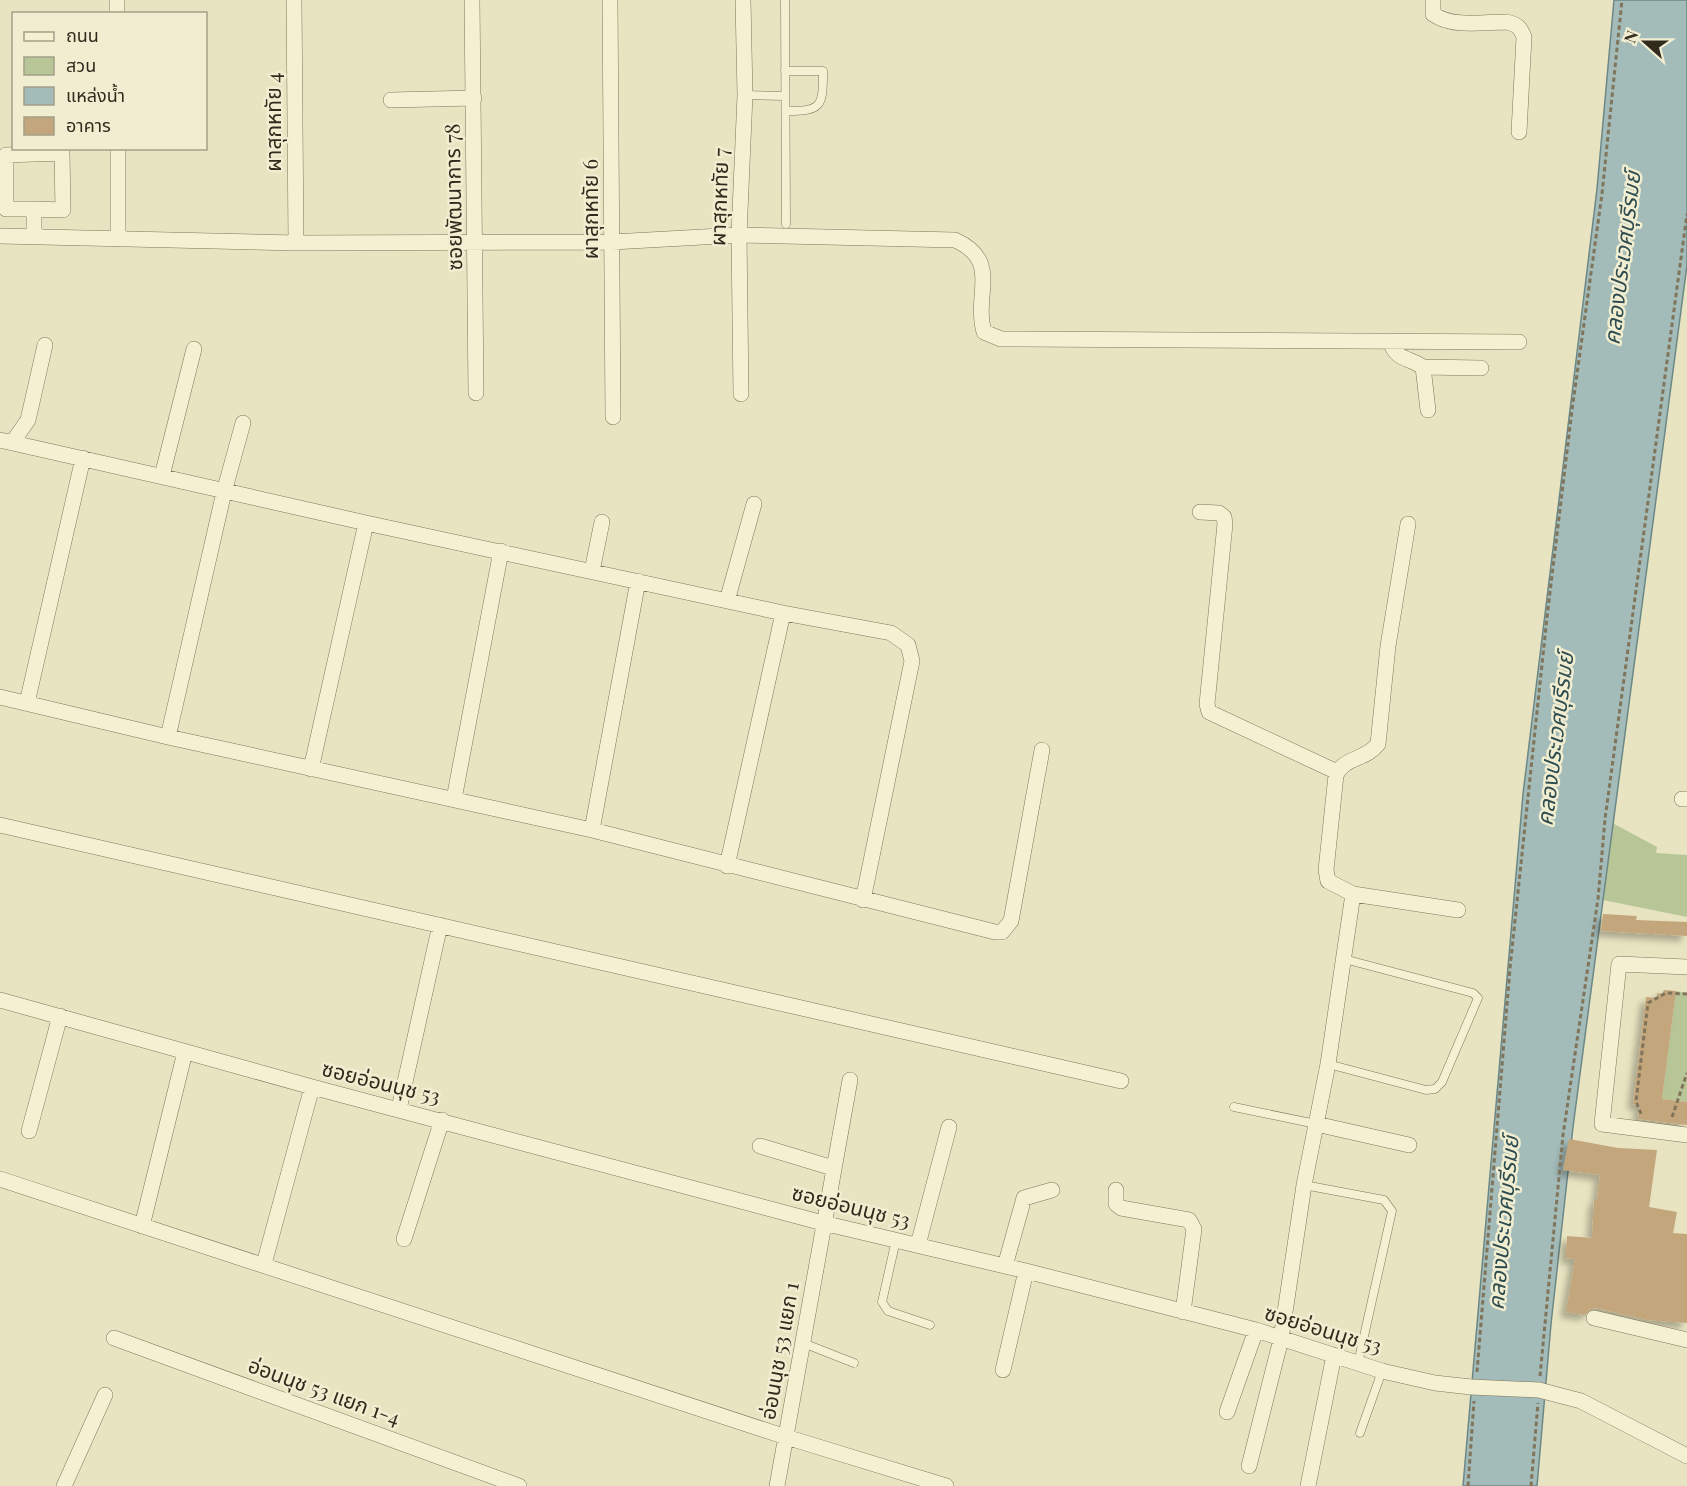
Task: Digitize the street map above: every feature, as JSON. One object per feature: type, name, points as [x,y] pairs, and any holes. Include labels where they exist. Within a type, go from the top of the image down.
[{"type":"street","name":"ผาสุกหทัย 4","points":[[294,0],[296,243]]},
{"type":"street","name":"ซอยพัฒนาการ 78","points":[[472,0],[476,393]]},
{"type":"street","name":"ผาสุกหทัย 6","points":[[610,0],[613,417]]},
{"type":"street","name":"ผาสุกหทัย 7","points":[[741,394],[739,235],[745,95],[743,0]]},
{"type":"street","points":[[1433,0],[1433,14],[1440,19],[1449,22],[1506,22],[1516,24],[1521,30],[1524,37],[1518,132]]},
{"type":"street","points":[[391,100],[474,98]]},
{"type":"street","points":[[117,150],[118,238]]},
{"type":"street","points":[[62,153],[63,210],[34,209],[6,209],[6,155],[62,153]]},
{"type":"street","points":[[34,209],[34,237]]},
{"type":"street","points":[[0,236],[296,243],[476,244],[612,242],[739,235],[955,240],[977,253],[983,270],[981,322],[984,332],[1001,339],[1519,342]]},
{"type":"street","points":[[1390,341],[1392,349],[1401,359],[1423,367],[1481,368]]},
{"type":"street","points":[[6,441],[28,420],[45,345]]},
{"type":"street","points":[[162,476],[194,349]]},
{"type":"street","points":[[1423,367],[1428,410]]},
{"type":"street","points":[[168,737],[224,492],[243,423]]},
{"type":"street","points":[[6,441],[366,523],[783,613],[891,633],[908,645],[912,661],[863,900]]},
{"type":"street","points":[[27,703],[83,458]]},
{"type":"street","points":[[726,601],[754,504]]},
{"type":"street","points":[[1200,512],[1218,513],[1224,517],[1225,524],[1207,704],[1209,712],[1337,772]]},
{"type":"street","points":[[592,572],[602,522]]},
{"type":"street","points":[[311,769],[366,523]]},
{"type":"street","points":[[1408,524],[1388,646],[1378,744],[1367,756],[1346,763],[1337,772],[1326,870],[1328,881],[1353,894],[1458,910]]},
{"type":"street","points":[[454,799],[501,551]]},
{"type":"street","points":[[592,830],[638,581]]},
{"type":"street","points":[[727,866],[783,613]]},
{"type":"street","points":[[0,697],[168,737],[592,830],[995,932],[1007,928],[1011,921],[1042,750]]},
{"type":"street","points":[[0,825],[1121,1081]]},
{"type":"street","points":[[1249,1466],[1281,1339],[1304,1185],[1328,1064],[1353,894]]},
{"type":"street","points":[[399,1109],[440,925]]},
{"type":"street","points":[[1683,1129],[1602,1124],[1619,964],[1687,967]]},
{"type":"street","name":"ซอยอ่อนนุช 53","points":[[0,1000],[312,1087],[823,1223],[1026,1271],[1256,1330],[1382,1371],[1435,1383],[1539,1390],[1581,1401],[1687,1456]]},
{"type":"street","points":[[29,1131],[60,1016]]},
{"type":"street","points":[[142,1226],[185,1052]]},
{"type":"street","name":"อ่อนนุช 53 แยก 1","points":[[777,1486],[850,1080]]},
{"type":"street","points":[[264,1264],[312,1087]]},
{"type":"street","points":[[404,1239],[442,1120]]},
{"type":"street","points":[[1316,1124],[1409,1145]]},
{"type":"street","points":[[918,1245],[949,1127]]},
{"type":"street","points":[[760,1146],[833,1168]]},
{"type":"street","points":[[0,1179],[786,1437],[946,1486]]},
{"type":"street","points":[[1005,1266],[1024,1198],[1052,1190]]},
{"type":"street","points":[[1116,1190],[1116,1204],[1121,1208],[1189,1220],[1194,1229],[1183,1312]]},
{"type":"street","points":[[1003,1370],[1026,1271]]},
{"type":"street","points":[[1594,1318],[1687,1340]]},
{"type":"street","points":[[1227,1412],[1256,1330]]},
{"type":"street","name":"อ่อนนุช 53 แยก 1-4","points":[[114,1338],[519,1486]]},
{"type":"street","points":[[1308,1486],[1334,1355]]},
{"type":"street","points":[[64,1486],[105,1395]]},
{"type":"lane","points":[[785,0],[786,224]]},
{"type":"lane","points":[[785,71],[823,71],[823,97],[819,106],[809,111],[786,111]]},
{"type":"lane","points":[[745,95],[785,96]]},
{"type":"lane","points":[[1328,1064],[1426,1090],[1435,1089],[1442,1082],[1478,998],[1473,993],[1344,959]]},
{"type":"lane","points":[[1234,1107],[1316,1124]]},
{"type":"lane","points":[[1304,1185],[1384,1200],[1392,1211],[1358,1363]]},
{"type":"lane","points":[[896,1240],[882,1302],[888,1311],[930,1325]]},
{"type":"lane","points":[[802,1343],[854,1364]]},
{"type":"lane","points":[[1360,1433],[1382,1371]]},
{"type":"path","points":[[1468,1486],[1472,1385],[1476,1372],[1510,968],[1547,617],[1572,410],[1602,194],[1622,0]]},
{"type":"path","points":[[1539,1384],[1563,1135],[1598,898],[1605,819],[1687,214]]},
{"type":"path","points":[[1642,1118],[1636,1101],[1648,1004],[1666,993],[1687,994]]},
{"type":"path","points":[[1683,1129],[1670,1122],[1687,1073]]},
{"type":"path","points":[[1472,1385],[1476,1372]]},
{"type":"path","points":[[1531,1486],[1539,1395]]},
{"type":"green space","points":[[1605,819],[1657,847],[1656,853],[1687,855],[1687,917],[1598,899]]},
{"type":"green space","points":[[1676,991],[1687,993],[1687,1102],[1662,1099]]},
{"type":"water","name":"คลองประเวศบุรีรมย์","points":[[1614,0],[1687,0],[1687,265],[1573,1127],[1551,1324],[1537,1486],[1463,1486],[1523,794],[1597,189]]},
{"type":"building","points":[[1603,914],[1637,916],[1636,920],[1687,922],[1687,936],[1601,931]]},
{"type":"building","points":[[1664,990],[1676,991],[1662,1099],[1687,1102],[1687,1125],[1638,1119],[1640,1105],[1633,1104],[1646,997],[1657,998],[1657,993],[1662,994]]},
{"type":"building","points":[[1569,1139],[1618,1148],[1657,1150],[1649,1207],[1677,1212],[1673,1233],[1687,1234],[1687,1323],[1647,1320],[1596,1308],[1591,1309],[1585,1315],[1566,1312],[1575,1259],[1566,1258],[1567,1236],[1592,1238],[1594,1200],[1597,1200],[1600,1175],[1563,1170]]}]
